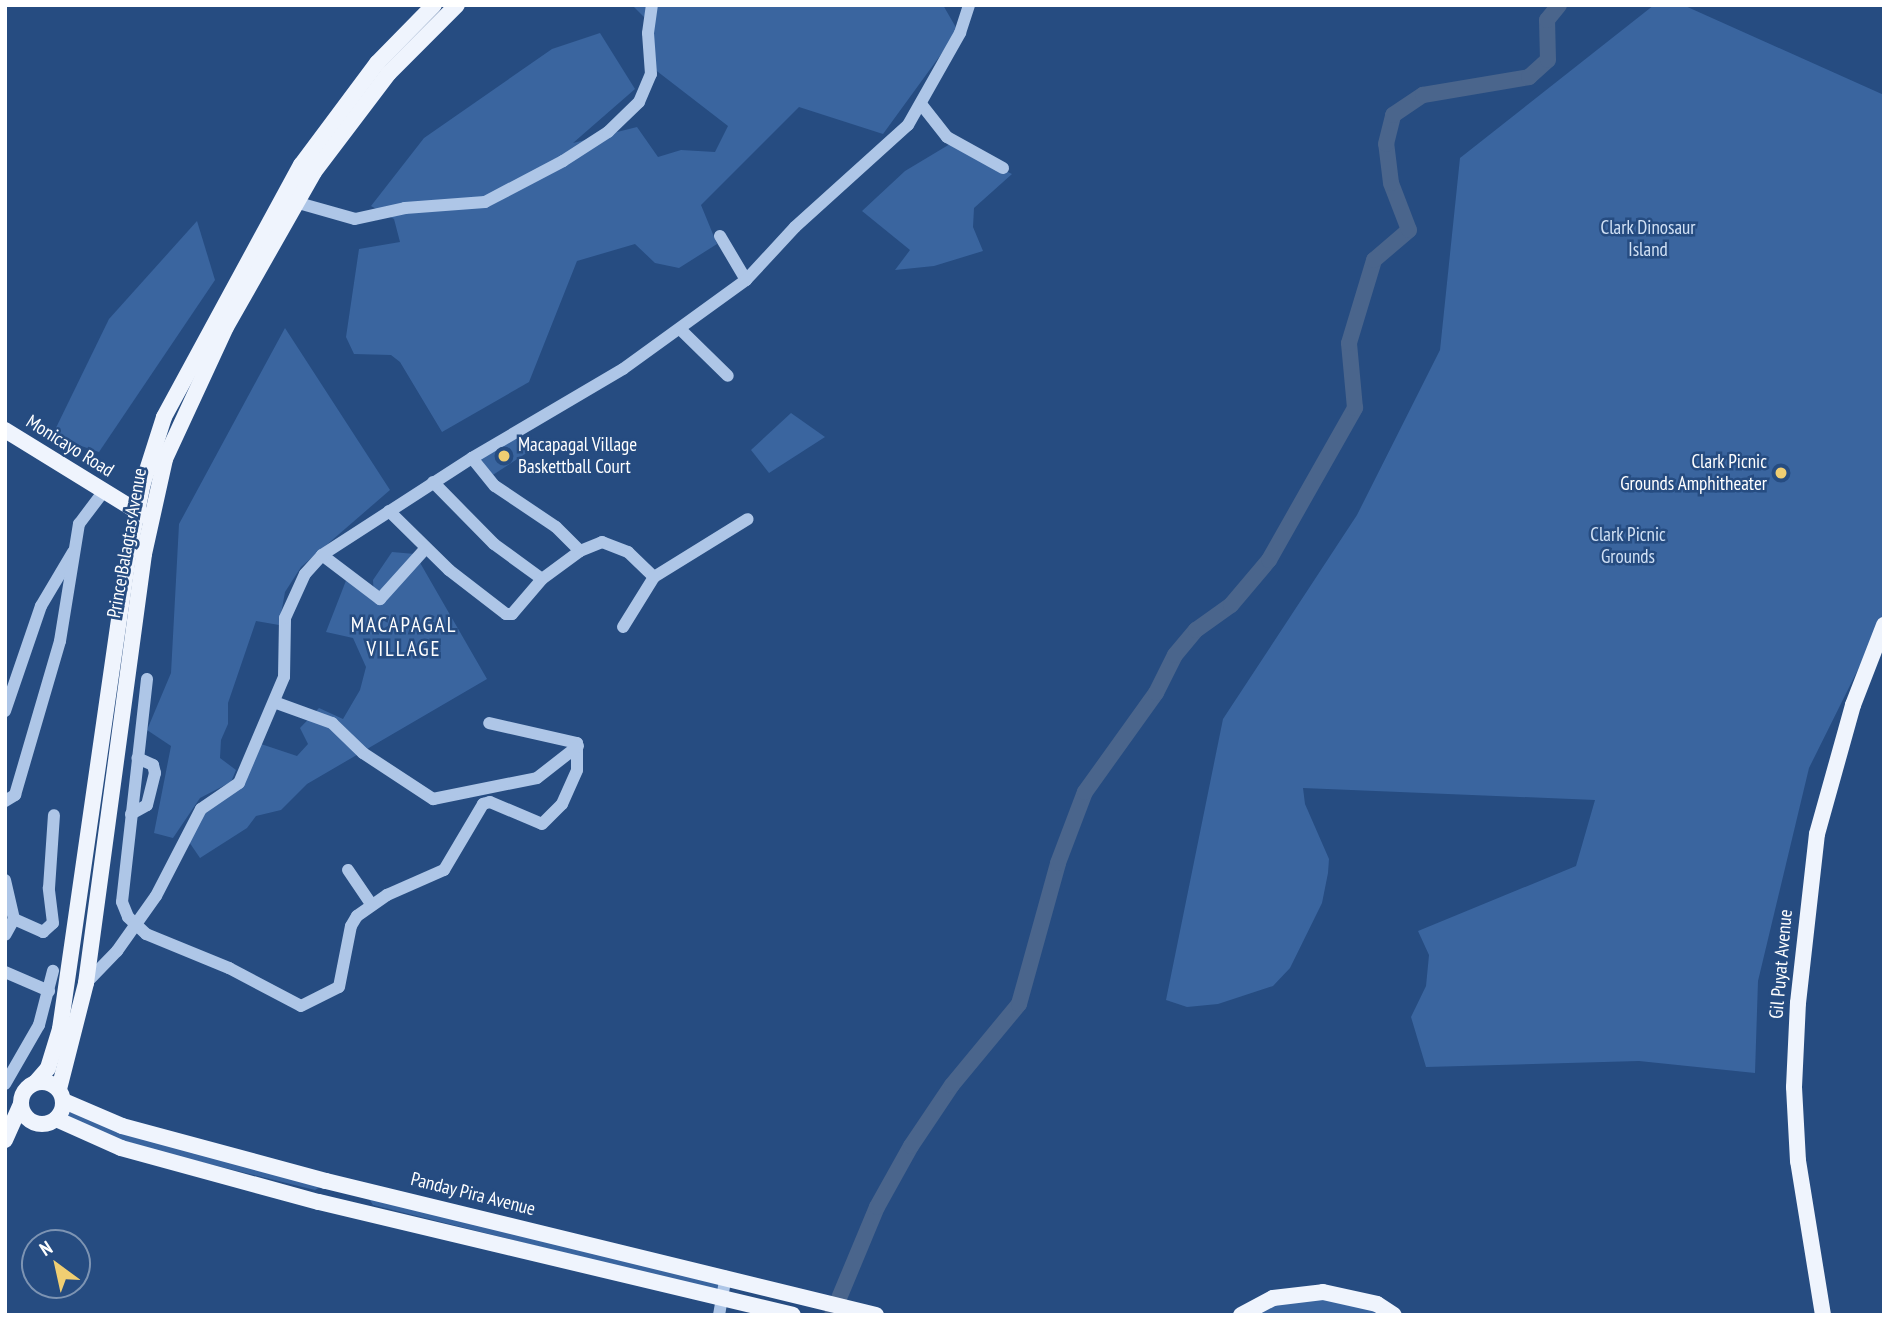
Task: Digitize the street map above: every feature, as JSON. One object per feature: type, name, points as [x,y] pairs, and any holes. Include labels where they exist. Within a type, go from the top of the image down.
[{"type":"main road","name":"Prince Balagtas Avenue","points":[[62,1095],[86,983],[151,454],[182,378],[282,196],[353,91],[434,5]]},
{"type":"main road","name":"Prince Balagtas Avenue","points":[[36,1082],[52,1056],[64,1006],[143,515],[179,421],[295,202],[366,100],[457,5]]},
{"type":"main road","name":"Monicayo Road","points":[[5,430],[143,515]]},
{"type":"main road","name":"Gil Puyat Avenue","points":[[1823,1315],[1798,1161],[1794,1087],[1798,1003],[1817,834],[1853,705],[1884,625]]},
{"type":"main road","points":[[6,1140],[24,1091],[36,1082],[49,1082],[62,1095],[56,1119]]},
{"type":"main road","name":"Panday Pira Avenue","points":[[62,1095],[122,1126],[326,1181],[872,1314]]},
{"type":"main road","points":[[21,1104],[26,1116],[37,1123]]},
{"type":"main road","points":[[6,1140],[37,1123],[56,1119],[121,1148],[319,1202],[723,1307],[788,1314]]},
{"type":"main road","points":[[319,1202],[326,1181]]},
{"type":"main road","points":[[1241,1315],[1273,1298],[1323,1292],[1377,1304],[1394,1315]]},
{"type":"street","points":[[295,202],[355,219],[405,208],[485,202],[563,161],[608,132],[639,102],[651,74],[648,33],[652,5]]},
{"type":"street","points":[[86,983],[136,927],[171,871],[191,823],[213,798],[239,783],[274,702],[288,651],[285,618],[305,574],[322,555],[433,482],[682,331],[746,280],[795,227],[871,163],[921,104],[960,33],[969,5]]},
{"type":"street","points":[[921,104],[947,137],[1003,168]]},
{"type":"street","points":[[720,236],[746,280]]},
{"type":"street","points":[[682,331],[729,376]]},
{"type":"street","points":[[472,458],[495,486],[556,527],[580,551]]},
{"type":"street","points":[[433,482],[494,544],[542,579]]},
{"type":"street","points":[[5,801],[15,795],[60,640],[79,524],[103,492]]},
{"type":"street","points":[[389,511],[425,549],[509,615],[542,579],[580,551],[603,542],[614,545],[654,577]]},
{"type":"street","points":[[623,626],[654,577],[748,519]]},
{"type":"street","points":[[5,711],[46,595],[75,549]]},
{"type":"street","points":[[322,555],[380,599],[425,549]]},
{"type":"street","points":[[147,679],[122,902],[136,927],[229,968],[301,1006],[319,1001],[339,987],[351,926],[371,904],[444,870],[483,804],[490,802],[533,823],[548,821],[573,782],[578,746],[574,741],[489,723]]},
{"type":"street","points":[[274,702],[332,723],[363,753],[433,799],[537,778],[578,746]]},
{"type":"street","points":[[131,814],[147,805],[155,773],[153,765],[137,758]]},
{"type":"street","points":[[14,919],[43,932],[53,923],[49,875],[54,815]]},
{"type":"street","points":[[348,870],[371,904]]},
{"type":"street","points":[[5,880],[14,919],[5,935]]},
{"type":"street","points":[[5,1084],[39,1025],[53,971]]},
{"type":"street","points":[[5,972],[49,991]]},
{"type":"street","points":[[723,1307],[731,1278]]},
{"type":"green space","points":[[632,5],[943,5],[958,31],[883,134],[799,107],[701,205],[717,244],[679,268],[655,263],[635,244],[577,261],[529,382],[442,432],[400,362],[391,355],[354,354],[346,337],[359,249],[400,242],[394,219],[371,206],[424,138],[552,49],[600,33],[635,89],[573,143],[637,127],[658,157],[681,150],[715,152],[728,126],[649,65],[644,17]]},
{"type":"green space","name":"Clark Picnic Grounds","points":[[1654,5],[1683,5],[1884,95],[1884,617],[1809,768],[1758,981],[1755,1073],[1639,1061],[1426,1067],[1411,1017],[1426,986],[1429,955],[1418,931],[1576,866],[1595,800],[1303,788],[1305,804],[1329,859],[1328,873],[1322,903],[1290,968],[1273,986],[1218,1004],[1187,1007],[1166,1000],[1223,719],[1357,515],[1440,350],[1460,158]]},
{"type":"green space","points":[[950,144],[1012,174],[974,208],[973,227],[983,251],[934,266],[895,270],[910,250],[862,211],[905,171]]},
{"type":"green space","points":[[197,221],[215,280],[99,452],[52,436],[109,319]]},
{"type":"green space","points":[[285,328],[390,490],[301,567],[285,592],[279,625],[256,621],[228,703],[228,724],[221,740],[220,758],[236,770],[231,782],[200,798],[173,838],[154,833],[171,746],[147,730],[171,673],[179,524]]},
{"type":"green space","points":[[791,413],[825,437],[769,473],[751,450]]},
{"type":"green space","name":"Macapagal Village Baskettball Court","points":[[516,436],[527,453],[492,476],[481,459]]},
{"type":"green space","points":[[392,552],[415,554],[487,679],[307,784],[281,810],[256,816],[247,828],[200,858],[185,836],[205,806],[230,788],[258,743],[297,756],[308,744],[300,728],[319,708],[343,719],[360,690],[366,667],[353,638],[326,632],[347,578],[374,598],[373,580]]},
{"type":"green space","points":[[69,1112],[322,1186],[315,1190],[121,1140],[67,1116]]},
{"type":"green space","points":[[369,1199],[717,1280],[722,1286],[716,1291],[373,1205]]},
{"type":"green space","points":[[1295,1296],[1359,1303],[1381,1315],[1247,1315]]},
{"type":"waterway","points":[[832,1315],[877,1207],[911,1146],[952,1085],[1019,1004],[1058,863],[1085,792],[1156,693],[1175,655],[1196,630],[1231,605],[1269,560],[1355,408],[1349,343],[1374,260],[1409,230],[1391,183],[1386,144],[1393,115],[1423,95],[1529,77],[1548,60],[1547,20],[1559,5]]},
{"type":"place","name":"Macapagal Village Baskettball Court","points":[[504,456]]},
{"type":"place","name":"Clark Picnic Grounds Amphitheater","points":[[1781,473]]},
{"type":"district","name":"MACAPAGAL VILLAGE","points":[[404,637]]},
{"type":"park label","name":"Clark Dinosaur Island","points":[[1648,239]]}]
